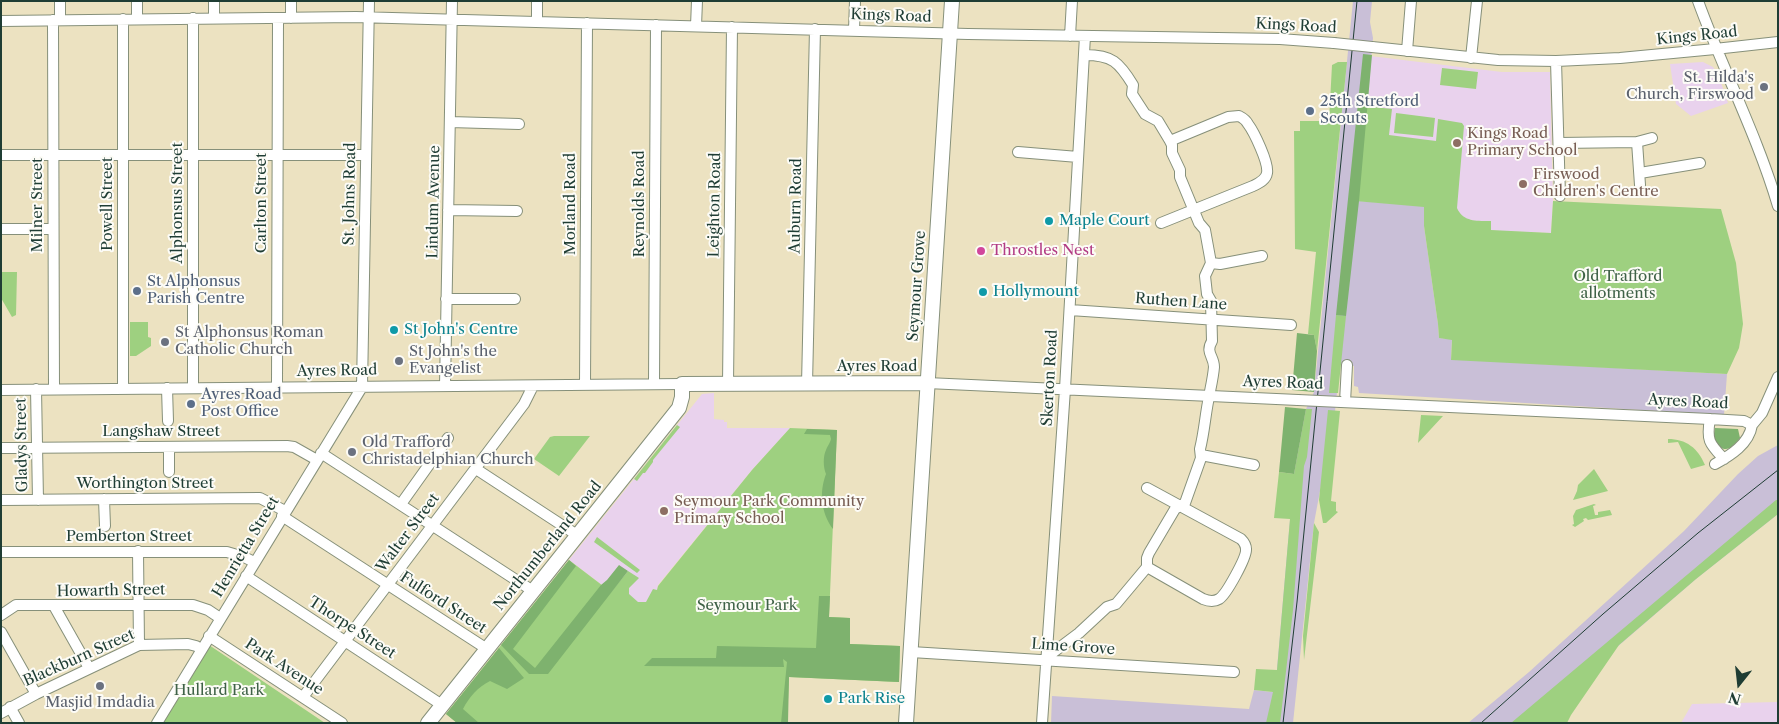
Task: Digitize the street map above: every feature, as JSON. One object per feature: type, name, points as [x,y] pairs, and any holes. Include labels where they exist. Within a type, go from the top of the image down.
[{"type":"main road","name":"Seymour Grove","points":[[906,723],[952,1]]},
{"type":"main road","name":"Ayres Road","points":[[682,384],[927,383]]},
{"type":"main road","name":"Northumberland Road","points":[[428,723],[487,650],[532,590],[680,407],[682,384]]},
{"type":"street","name":"Milner Street","points":[[54,389],[53,156],[57,20],[60,1]]},
{"type":"street","points":[[137,1],[137,19]]},
{"type":"street","points":[[214,1],[214,18]]},
{"type":"street","points":[[291,1],[291,18]]},
{"type":"street","name":"St. Johns Road","points":[[362,386],[369,1]]},
{"type":"street","name":"Lindum Avenue","points":[[445,386],[452,1]]},
{"type":"street","points":[[537,1],[537,22]]},
{"type":"street","points":[[696,26],[697,1]]},
{"type":"street","points":[[854,30],[855,1]]},
{"type":"street","points":[[1070,36],[1072,1]]},
{"type":"street","points":[[1407,51],[1411,1]]},
{"type":"street","points":[[1470,58],[1477,1]]},
{"type":"street","points":[[1698,1],[1716,49],[1757,142],[1777,198]]},
{"type":"street","name":"Kings Road","points":[[1,21],[369,17],[1070,36],[1280,39],[1521,62],[1620,58],[1778,42]]},
{"type":"street","name":"Alphonsus Street","points":[[193,388],[194,18]]},
{"type":"street","name":"Carlton Street","points":[[277,388],[278,18]]},
{"type":"street","name":"Powell Street","points":[[122,388],[123,19]]},
{"type":"street","name":"Morland Road","points":[[585,385],[587,23]]},
{"type":"street","name":"Reynolds Road","points":[[654,384],[656,24]]},
{"type":"street","name":"Leighton Road","points":[[728,384],[732,27]]},
{"type":"street","name":"Auburn Road","points":[[807,384],[815,29]]},
{"type":"street","name":"Skerton Road","points":[[1042,723],[1070,310],[1085,36]]},
{"type":"street","points":[[1047,658],[1079,633],[1107,607],[1116,604],[1147,567],[1149,553],[1175,509],[1185,503],[1201,455],[1200,449],[1214,370],[1214,361],[1209,353],[1209,346],[1212,341],[1211,301],[1207,294],[1205,276],[1211,263],[1204,230],[1199,223],[1180,177],[1180,170],[1172,153],[1170,140],[1158,121],[1145,114],[1133,95],[1133,85],[1118,64],[1108,57],[1085,55]]},
{"type":"street","points":[[1556,61],[1560,196]]},
{"type":"street","points":[[1161,224],[1263,180],[1267,173],[1265,162],[1248,123],[1239,116],[1228,117],[1170,140]]},
{"type":"street","points":[[450,122],[518,124]]},
{"type":"street","points":[[1559,143],[1638,142],[1652,138]]},
{"type":"street","points":[[1638,142],[1640,185]]},
{"type":"street","points":[[1018,152],[1078,157]]},
{"type":"street","points":[[1,155],[366,155]]},
{"type":"street","points":[[1640,173],[1702,163]]},
{"type":"street","points":[[448,210],[517,211]]},
{"type":"street","points":[[1,229],[53,229]]},
{"type":"street","points":[[1211,263],[1220,264],[1262,256]]},
{"type":"street","points":[[446,298],[515,299]]},
{"type":"street","name":"Ruthen Lane","points":[[1070,310],[1291,325]]},
{"type":"street","points":[[1343,402],[1348,365]]},
{"type":"street","points":[[1710,419],[1707,432],[1709,442],[1719,462],[1740,446],[1751,432],[1752,425],[1762,413],[1778,376]]},
{"type":"street","name":"Ayres Road","points":[[927,383],[1710,419],[1744,421],[1752,425]]},
{"type":"street","name":"Ayres Road","points":[[1,390],[682,384]]},
{"type":"street","name":"Henrietta Street","points":[[157,723],[362,386]]},
{"type":"street","name":"Walter Street","points":[[303,697],[476,469],[524,404],[533,386]]},
{"type":"street","points":[[167,388],[168,421]]},
{"type":"street","name":"Gladys Street","points":[[36,390],[38,500]]},
{"type":"street","points":[[401,504],[436,446],[448,438]]},
{"type":"street","points":[[169,447],[169,472]]},
{"type":"street","name":"Langshaw Street","points":[[1,448],[294,447],[319,456],[401,504],[532,590]]},
{"type":"street","points":[[1201,455],[1254,465]]},
{"type":"street","points":[[476,469],[577,535]]},
{"type":"street","points":[[1147,567],[1203,599],[1217,600],[1222,597],[1242,563],[1246,548],[1241,538],[1148,488]]},
{"type":"street","name":"Worthington Street","points":[[1,500],[260,498],[284,513]]},
{"type":"street","points":[[104,500],[105,526]]},
{"type":"street","name":"Fulford Street","points":[[284,513],[487,650]]},
{"type":"street","name":"Pemberton Street","points":[[1,552],[227,552],[237,554],[254,562]]},
{"type":"street","points":[[138,552],[139,645]]},
{"type":"street","name":"Thorpe Street","points":[[246,576],[442,705]]},
{"type":"street","name":"Howarth Street","points":[[1,615],[16,606],[193,605],[208,610],[220,618]]},
{"type":"street","points":[[54,606],[89,668]]},
{"type":"street","points":[[1,632],[4,644],[13,653],[34,690]]},
{"type":"street","name":"Park Avenue","points":[[209,636],[342,723]]},
{"type":"street","name":"Blackburn Street","points":[[6,710],[23,700],[34,690],[139,645],[188,644],[201,649]]},
{"type":"street","name":"Lime Grove","points":[[911,652],[1047,658],[1234,672]]},
{"type":"street","points":[[6,710],[19,723]]},
{"type":"shaded area","points":[[1353,1],[1372,1],[1370,22],[1373,38],[1359,201],[1425,206],[1424,226],[1439,338],[1452,339],[1451,359],[1727,374],[1724,415],[1359,393],[1358,387],[1354,386],[1354,366],[1340,364],[1335,411],[1314,523],[1293,723],[1051,723],[1052,696],[1249,709],[1254,690],[1272,692],[1276,680],[1294,474],[1306,409],[1314,392]]},
{"type":"shaded area","name":"Kings Road Primary School","points":[[1370,56],[1502,72],[1550,72],[1553,201],[1551,233],[1425,228],[1355,201]]},
{"type":"shaded area","points":[[1703,62],[1713,67],[1718,74],[1728,103],[1691,116],[1676,104],[1670,64]]},
{"type":"shaded area","name":"Seymour Park Community Primary School","points":[[714,393],[714,419],[727,422],[727,428],[790,428],[752,470],[658,585],[654,612],[639,613],[569,560],[702,394]]},
{"type":"shaded area","points":[[1778,445],[1778,514],[1696,579],[1529,723],[1468,723],[1529,672],[1684,531],[1738,474],[1758,456]]},
{"type":"shaded area","points":[[1778,702],[1778,723],[1681,723],[1692,704]]},
{"type":"green space","points":[[1363,54],[1372,55],[1359,201],[1346,316],[1336,315]]},
{"type":"green space","points":[[1338,62],[1347,62],[1317,351],[1314,335],[1308,334],[1316,252],[1295,249],[1294,131],[1300,131],[1300,121],[1329,121],[1332,65]]},
{"type":"green space","points":[[1442,68],[1478,72],[1476,89],[1440,85]]},
{"type":"green space","name":"Old Trafford allotments","points":[[1365,106],[1392,109],[1389,135],[1436,141],[1438,119],[1462,123],[1464,126],[1457,208],[1467,218],[1476,221],[1491,221],[1491,230],[1551,233],[1553,201],[1721,209],[1736,263],[1743,324],[1739,348],[1727,374],[1451,360],[1452,340],[1439,338],[1424,226],[1424,207],[1355,201]]},
{"type":"green space","points":[[1396,113],[1435,118],[1433,137],[1394,133]]},
{"type":"green space","points":[[1,272],[17,272],[16,315],[12,317],[1,298]]},
{"type":"green space","points":[[1336,315],[1346,316],[1338,393],[1329,393]]},
{"type":"green space","points":[[130,322],[148,322],[148,337],[151,338],[151,346],[136,356],[130,356]]},
{"type":"green space","points":[[1297,333],[1314,335],[1317,351],[1314,392],[1292,390]]},
{"type":"green space","points":[[1285,407],[1306,409],[1294,474],[1279,472]]},
{"type":"green space","points":[[1306,409],[1312,409],[1307,457],[1304,466],[1293,610],[1280,723],[1266,723],[1273,692],[1254,690],[1256,669],[1277,670],[1290,519],[1274,518],[1279,472],[1294,474]]},
{"type":"green space","points":[[1328,410],[1340,411],[1331,501],[1336,502],[1336,511],[1338,512],[1326,523],[1323,523],[1319,500]]},
{"type":"green space","points":[[1421,415],[1443,416],[1418,443]]},
{"type":"green space","points":[[677,425],[680,427],[653,460],[645,473],[637,481],[634,479]]},
{"type":"green space","name":"Seymour Park","points":[[790,428],[837,430],[829,617],[850,618],[850,644],[900,646],[899,682],[789,677],[787,723],[457,723],[446,714],[569,560],[611,592],[628,571],[639,578],[629,588],[629,594],[638,602],[646,602],[653,589],[657,590],[658,586],[752,470]]},
{"type":"green space","points":[[1715,428],[1738,429],[1740,438],[1730,448],[1723,449],[1713,439]]},
{"type":"green space","points":[[807,429],[837,430],[833,529],[826,516],[822,502],[822,488],[826,474],[824,458],[831,439],[830,435],[804,434]]},
{"type":"green space","points":[[590,436],[559,476],[534,459],[550,437]]},
{"type":"green space","points":[[1668,439],[1674,439],[1691,446],[1699,454],[1705,465],[1691,469],[1678,442],[1668,443]]},
{"type":"green space","points":[[1594,469],[1608,491],[1573,500],[1578,485]]},
{"type":"green space","points":[[1778,500],[1778,514],[1696,579],[1619,645],[1567,723],[1511,723]]},
{"type":"green space","points":[[1596,505],[1593,506],[1595,515],[1598,515],[1598,512],[1610,510],[1612,515],[1588,520],[1586,518],[1575,527],[1572,525],[1574,524],[1573,516],[1576,510]]},
{"type":"green space","points":[[1314,523],[1319,532],[1304,660],[1303,636]]},
{"type":"green space","points":[[597,537],[640,570],[637,573],[594,542]]},
{"type":"green space","points":[[569,560],[576,566],[513,649],[535,668],[619,565],[628,571],[548,674],[529,674],[501,645]]},
{"type":"green space","points":[[819,596],[830,596],[829,617],[850,618],[850,644],[900,646],[899,682],[789,677],[788,723],[781,723],[787,662],[783,659],[784,667],[644,666],[652,658],[716,658],[717,646],[816,648]]},
{"type":"green space","name":"Hullard Park","points":[[209,645],[325,723],[162,723]]},
{"type":"green space","points":[[499,648],[524,678],[507,689],[490,681],[486,683],[474,693],[463,709],[479,723],[457,723],[446,714]]},
{"type":"tram line","points":[[1283,723],[1297,602],[1357,1]]},
{"type":"tram line","points":[[1481,723],[1603,614],[1698,533],[1778,470]]},
{"type":"place","name":"St. Hilda's Church, Firswood","points":[[1764,87]]},
{"type":"place","name":"25th Stretford Scouts","points":[[1310,111]]},
{"type":"place","name":"Kings Road Primary School","points":[[1457,143]]},
{"type":"place","name":"Firswood Children's Centre","points":[[1523,184]]},
{"type":"place","name":"Maple Court","points":[[1049,221]]},
{"type":"place","name":"Throstles Nest","points":[[981,251]]},
{"type":"place","name":"St Alphonsus Parish Centre","points":[[137,291]]},
{"type":"place","name":"Hollymount","points":[[983,292]]},
{"type":"place","name":"St John's Centre","points":[[394,330]]},
{"type":"place","name":"St Alphonsus Roman Catholic Church","points":[[165,342]]},
{"type":"place","name":"St John's the Evangelist","points":[[399,361]]},
{"type":"place","name":"Ayres Road Post Office","points":[[191,404]]},
{"type":"place","name":"Old Trafford Christadelphian Church","points":[[352,452]]},
{"type":"place","name":"Seymour Park Community Primary School","points":[[664,511]]},
{"type":"place","name":"Masjid Imdadia","points":[[100,686]]},
{"type":"place","name":"Park Rise","points":[[828,699]]}]
